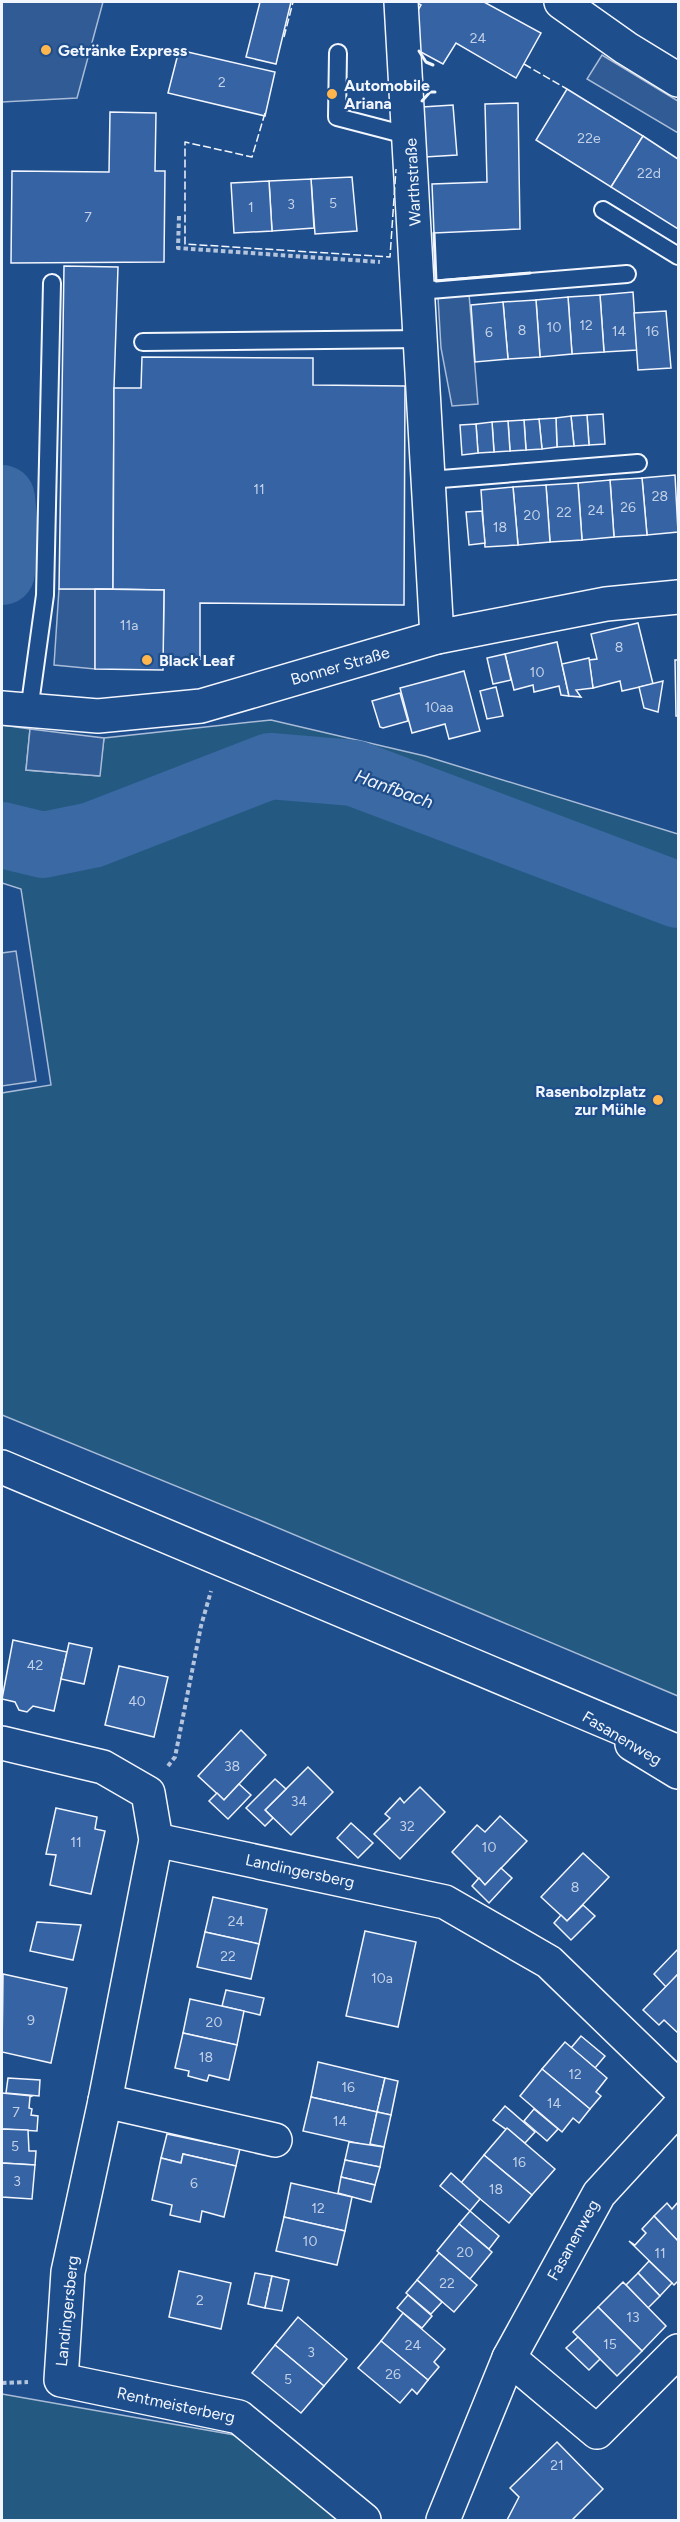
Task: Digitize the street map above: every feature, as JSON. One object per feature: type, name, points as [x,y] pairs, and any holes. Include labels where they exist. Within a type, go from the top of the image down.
[{"type":"street","name":"Warthstraße","points":[[401,2],[422,339],[437,637]]},
{"type":"street","points":[[569,4],[626,48],[678,80]]},
{"type":"street","name":"Bonner Straße","points":[[15,710],[98,716],[201,706],[437,637],[606,604],[678,597]]},
{"type":"street","points":[[2,1467],[678,1752]]},
{"type":"street","name":"Fasanenweg","points":[[566,1704],[678,1772]]},
{"type":"street","points":[[2,1743],[103,1767],[148,1794]]},
{"type":"street","name":"Landingersberg","points":[[61,2380],[68,2272],[105,2101],[156,1840],[148,1794]]},
{"type":"street","name":"Landingersberg","points":[[156,1840],[445,1902],[549,1962],[678,2087]]},
{"type":"street","points":[[105,2101],[275,2140]]},
{"type":"street","name":"Fasanenweg","points":[[443,2520],[509,2358],[599,2194],[678,2108]]},
{"type":"street","points":[[509,2358],[597,2432],[678,2351]]},
{"type":"street","name":"Rentmeisterberg","points":[[61,2380],[239,2417],[364,2520]]},
{"type":"lane","points":[[338,53],[337,117],[410,136]]},
{"type":"lane","points":[[603,210],[678,256]]},
{"type":"lane","points":[[417,278],[627,274]]},
{"type":"lane","points":[[15,710],[45,595],[52,283]]},
{"type":"lane","points":[[143,342],[422,339]]},
{"type":"lane","points":[[429,480],[638,463]]},
{"type":"path","points":[[178,216],[178,248],[417,278]]},
{"type":"path","points":[[148,1794],[175,1757],[201,1626]]},
{"type":"shaded area","name":"Getränke Express","points":[[2,2],[103,2],[77,98],[2,102]]},
{"type":"shaded area","points":[[602,55],[678,101],[678,133],[587,79]]},
{"type":"shaded area","points":[[469,294],[478,404],[452,406],[441,348],[438,297]]},
{"type":"shaded area","points":[[59,589],[95,589],[95,669],[54,665]]},
{"type":"shaded area","points":[[271,720],[425,756],[678,834],[678,1696],[2,1415],[2,1093],[51,1085],[21,889],[2,883],[2,725],[30,729],[26,770],[99,776],[104,738]]},
{"type":"shaded area","points":[[30,729],[104,738],[100,776],[26,770]]},
{"type":"shaded area","points":[[16,951],[36,1081],[2,1086],[2,953]]},
{"type":"shaded area","points":[[2,2394],[246,2437],[343,2520],[2,2520]]},
{"type":"building","points":[[260,2],[291,2],[276,64],[246,57]]},
{"type":"building","points":[[416,2],[484,2],[541,33],[516,78],[456,43],[443,64],[419,51],[414,17],[421,5]]},
{"type":"building","points":[[179,50],[275,72],[265,116],[168,93]]},
{"type":"building","points":[[567,89],[643,136],[611,187],[536,140]]},
{"type":"building","points":[[518,103],[520,229],[434,233],[432,184],[487,182],[485,104]]},
{"type":"building","points":[[453,105],[457,155],[425,157],[422,107]]},
{"type":"building","points":[[110,112],[156,113],[155,171],[165,171],[164,262],[11,263],[12,171],[109,172]]},
{"type":"building","points":[[643,136],[678,159],[678,229],[611,187]]},
{"type":"building","points":[[352,177],[357,231],[315,234],[311,179]]},
{"type":"building","points":[[311,179],[314,228],[272,231],[269,181]]},
{"type":"building","points":[[269,181],[272,231],[234,233],[231,183]]},
{"type":"building","points":[[64,266],[118,267],[114,388],[113,589],[59,589]]},
{"type":"building","points":[[633,292],[637,350],[604,352],[600,295]]},
{"type":"building","points":[[600,295],[604,352],[572,354],[568,297]]},
{"type":"building","points":[[568,297],[572,354],[540,357],[536,300]]},
{"type":"building","points":[[536,300],[540,357],[508,359],[503,302]]},
{"type":"building","points":[[503,302],[508,359],[475,362],[471,305]]},
{"type":"building","points":[[666,311],[671,368],[638,370],[634,313]]},
{"type":"building","points":[[142,357],[313,358],[313,385],[405,386],[404,605],[200,603],[200,659],[163,659],[164,590],[113,589],[114,388],[141,388]]},
{"type":"building","points":[[603,414],[605,444],[589,445],[587,415]]},
{"type":"building","points":[[587,415],[589,445],[574,446],[571,416]]},
{"type":"building","points":[[571,416],[574,446],[557,447],[556,418]]},
{"type":"building","points":[[556,418],[557,447],[542,449],[539,419]]},
{"type":"building","points":[[539,419],[542,449],[526,450],[524,420]]},
{"type":"building","points":[[524,420],[526,450],[510,451],[508,421]]},
{"type":"building","points":[[508,421],[510,451],[494,452],[492,422]]},
{"type":"building","points":[[492,422],[494,452],[478,453],[476,424]]},
{"type":"building","points":[[476,424],[478,453],[462,455],[460,425]]},
{"type":"building","points":[[675,475],[678,532],[647,535],[642,478]]},
{"type":"building","points":[[642,478],[647,535],[614,537],[610,480]]},
{"type":"building","points":[[610,480],[614,537],[582,540],[578,483]]},
{"type":"building","points":[[578,483],[582,540],[550,542],[546,485]]},
{"type":"building","points":[[546,485],[550,542],[518,545],[513,487]]},
{"type":"building","points":[[513,487],[518,545],[485,547],[481,490]]},
{"type":"building","points":[[482,511],[485,543],[469,545],[466,512]]},
{"type":"building","points":[[95,589],[164,590],[163,670],[95,669]]},
{"type":"building","points":[[638,623],[653,684],[622,691],[620,681],[593,688],[589,660],[597,659],[591,634]]},
{"type":"building","points":[[557,642],[569,696],[561,695],[559,686],[534,692],[533,685],[514,690],[505,654]]},
{"type":"building","points":[[505,654],[511,680],[493,684],[487,658]]},
{"type":"building","points":[[589,658],[593,688],[576,690],[581,697],[569,696],[562,664]]},
{"type":"building","points":[[675,660],[678,660],[678,716],[676,716]]},
{"type":"building","points":[[464,671],[480,731],[449,739],[445,724],[412,733],[400,688]]},
{"type":"building","points":[[663,681],[658,712],[644,708],[639,687]]},
{"type":"building","points":[[496,687],[503,716],[487,719],[480,691]]},
{"type":"building","points":[[400,693],[408,721],[380,727],[372,701]]},
{"type":"building","points":[[13,1640],[67,1652],[54,1711],[33,1706],[27,1712],[19,1710],[15,1702],[2,1699]]},
{"type":"building","points":[[69,1643],[92,1648],[84,1684],[61,1679]]},
{"type":"building","points":[[119,1666],[168,1677],[154,1737],[105,1725]]},
{"type":"building","points":[[241,1730],[266,1755],[224,1800],[198,1776]]},
{"type":"building","points":[[308,1767],[333,1792],[291,1835],[265,1810]]},
{"type":"building","points":[[275,1779],[286,1789],[265,1810],[273,1818],[265,1826],[246,1808]]},
{"type":"building","points":[[239,1784],[251,1795],[228,1819],[209,1801],[217,1793],[224,1800]]},
{"type":"building","points":[[420,1787],[445,1812],[400,1859],[374,1834],[390,1818],[385,1814],[400,1798],[404,1803]]},
{"type":"building","points":[[56,1808],[97,1817],[95,1829],[105,1831],[91,1894],[50,1885],[56,1855],[46,1854]]},
{"type":"building","points":[[500,1816],[527,1841],[485,1885],[452,1852],[477,1825],[485,1832]]},
{"type":"building","points":[[351,1823],[373,1843],[358,1858],[337,1838]]},
{"type":"building","points":[[583,1853],[609,1877],[567,1921],[541,1897]]},
{"type":"building","points":[[501,1868],[512,1878],[489,1903],[472,1886],[479,1878],[485,1885]]},
{"type":"building","points":[[213,1897],[267,1909],[259,1944],[205,1932]]},
{"type":"building","points":[[583,1905],[595,1916],[571,1940],[554,1923],[561,1915],[567,1921]]},
{"type":"building","points":[[37,1922],[81,1925],[73,1960],[30,1951]]},
{"type":"building","points":[[365,1931],[416,1942],[398,2027],[346,2016]]},
{"type":"building","points":[[205,1932],[259,1944],[251,1979],[197,1967]]},
{"type":"building","points":[[678,1949],[678,1974],[666,1987],[654,1974]]},
{"type":"building","points":[[3,1974],[67,1988],[51,2063],[2,2052]]},
{"type":"building","points":[[678,1974],[678,2033],[664,2020],[659,2025],[643,2010]]},
{"type":"building","points":[[226,1990],[264,1998],[260,2015],[222,2006]]},
{"type":"building","points":[[190,1999],[244,2011],[237,2045],[183,2033]]},
{"type":"building","points":[[183,2033],[237,2045],[229,2080],[209,2075],[207,2081],[188,2076],[189,2071],[175,2068]]},
{"type":"building","points":[[581,2036],[605,2056],[595,2068],[571,2048]]},
{"type":"building","points":[[565,2042],[607,2078],[596,2092],[601,2096],[590,2109],[542,2069]]},
{"type":"building","points":[[318,2062],[385,2078],[377,2112],[311,2097]]},
{"type":"building","points":[[542,2069],[590,2109],[579,2123],[573,2118],[562,2132],[520,2096]]},
{"type":"building","points":[[8,2078],[40,2080],[39,2096],[6,2093]]},
{"type":"building","points":[[385,2078],[398,2081],[391,2115],[377,2112]]},
{"type":"building","points":[[2,2093],[32,2096],[29,2108],[32,2109],[31,2115],[38,2116],[37,2131],[2,2129]]},
{"type":"building","points":[[311,2097],[377,2112],[370,2146],[303,2131]]},
{"type":"building","points":[[505,2106],[535,2132],[525,2143],[493,2120]]},
{"type":"building","points":[[534,2109],[558,2129],[547,2141],[524,2121]]},
{"type":"building","points":[[377,2112],[391,2115],[384,2147],[370,2144]]},
{"type":"building","points":[[507,2128],[555,2169],[532,2195],[484,2155]]},
{"type":"building","points":[[2,2129],[28,2130],[29,2151],[36,2151],[35,2165],[2,2163]]},
{"type":"building","points":[[167,2134],[220,2145],[221,2140],[241,2144],[236,2166],[183,2154],[181,2163],[161,2158]]},
{"type":"building","points":[[349,2142],[384,2147],[380,2167],[345,2160]]},
{"type":"building","points":[[183,2154],[236,2166],[224,2217],[202,2211],[200,2222],[170,2215],[172,2205],[152,2200],[161,2158],[181,2163]]},
{"type":"building","points":[[484,2155],[532,2195],[509,2223],[461,2183]]},
{"type":"building","points":[[345,2160],[380,2167],[375,2185],[341,2177]]},
{"type":"building","points":[[2,2163],[35,2165],[32,2199],[2,2197]]},
{"type":"building","points":[[451,2173],[480,2199],[470,2211],[440,2186]]},
{"type":"building","points":[[341,2177],[375,2185],[371,2202],[338,2193]]},
{"type":"building","points":[[291,2183],[352,2197],[345,2231],[284,2217]]},
{"type":"building","points":[[678,2202],[678,2241],[654,2216],[667,2203],[672,2209]]},
{"type":"building","points":[[470,2211],[499,2236],[489,2249],[459,2224]]},
{"type":"building","points":[[654,2216],[678,2241],[678,2281],[674,2285],[629,2241],[635,2245],[646,2233],[642,2229]]},
{"type":"building","points":[[284,2217],[345,2231],[337,2265],[276,2251]]},
{"type":"building","points":[[459,2224],[492,2252],[470,2279],[437,2251]]},
{"type":"building","points":[[439,2253],[477,2285],[454,2312],[417,2280]]},
{"type":"building","points":[[649,2261],[672,2283],[660,2296],[638,2273]]},
{"type":"building","points":[[179,2271],[231,2283],[221,2329],[169,2317]]},
{"type":"building","points":[[255,2273],[272,2276],[265,2308],[248,2304]]},
{"type":"building","points":[[638,2273],[660,2296],[648,2308],[626,2285]]},
{"type":"building","points":[[272,2276],[289,2280],[282,2311],[265,2308]]},
{"type":"building","points":[[417,2280],[442,2302],[431,2314],[406,2293]]},
{"type":"building","points":[[623,2282],[666,2326],[642,2351],[598,2307]]},
{"type":"building","points":[[408,2295],[432,2316],[422,2328],[397,2308]]},
{"type":"building","points":[[598,2307],[642,2351],[617,2376],[573,2332]]},
{"type":"building","points":[[403,2313],[445,2349],[434,2362],[439,2367],[428,2380],[381,2341]]},
{"type":"building","points":[[298,2317],[347,2359],[324,2386],[275,2345]]},
{"type":"building","points":[[578,2337],[600,2359],[589,2370],[566,2348]]},
{"type":"building","points":[[381,2341],[428,2380],[417,2394],[412,2389],[400,2403],[358,2368]]},
{"type":"building","points":[[275,2345],[324,2386],[301,2413],[252,2373]]},
{"type":"building","points":[[557,2442],[603,2489],[572,2520],[507,2520],[519,2497],[510,2488]]},
{"type":"waterway","name":"Hanfbach","points":[[2,498],[5,529],[2,572]]},
{"type":"waterway","name":"Hanfbach","points":[[2,835],[43,845],[92,835],[270,766],[354,773],[678,895]]},
{"type":"fence","points":[[284,37],[293,2]]},
{"type":"fence","points":[[524,64],[567,89]]},
{"type":"fence","points":[[265,113],[252,157],[185,142],[185,244],[390,257],[396,169]]},
{"type":"wall","points":[[419,51],[426,62],[433,65]]},
{"type":"wall","points":[[422,101],[430,92],[435,92]]},
{"type":"wall","points":[[434,233],[436,281],[530,273]]},
{"type":"place","name":"Getränke Express","points":[[46,50]]},
{"type":"place","name":"Automobile Ariana","points":[[332,94]]},
{"type":"place","name":"Black Leaf","points":[[147,660]]},
{"type":"place","name":"Rasenbolzplatz zur Mühle","points":[[658,1100]]}]
